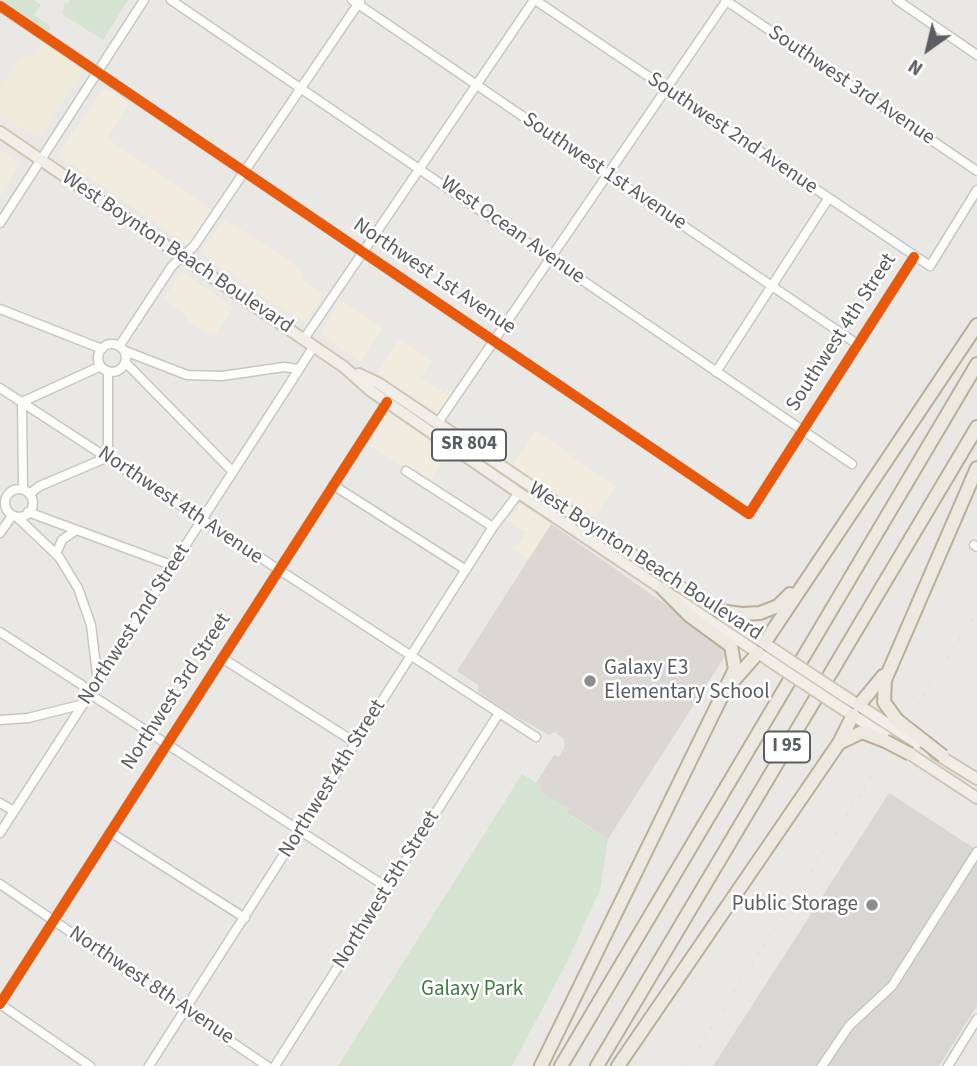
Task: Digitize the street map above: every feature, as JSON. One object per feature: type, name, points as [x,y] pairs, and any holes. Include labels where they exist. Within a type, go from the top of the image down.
[{"type":"highway","points":[[727,691],[761,647],[977,325]]},
{"type":"highway","name":"I 95","points":[[561,1066],[977,365]]},
{"type":"highway","name":"I 95","points":[[597,1066],[977,427]]},
{"type":"highway","points":[[618,1066],[839,743],[856,710],[877,686],[895,652],[977,468]]},
{"type":"highway","points":[[719,611],[748,615],[773,609],[786,599],[818,562]]},
{"type":"highway","points":[[541,1066],[727,691],[736,665],[733,649],[690,616],[663,589]]},
{"type":"highway","points":[[895,652],[883,691],[891,732],[910,754]]},
{"type":"highway","points":[[839,743],[862,732],[891,732],[943,757]]},
{"type":"main road","name":"SR 804","points":[[0,132],[41,160]]},
{"type":"main road","name":"West Boynton Beach Boulevard","points":[[41,160],[348,369],[387,402],[519,493],[663,589],[761,647],[786,657],[838,692],[856,710],[891,732]]},
{"type":"main road","name":"West Boynton Beach Boulevard","points":[[348,369],[378,383],[719,611],[761,647],[779,667],[832,702],[856,710]]},
{"type":"main road","points":[[519,493],[530,494],[563,516],[588,524]]},
{"type":"main road","points":[[910,754],[977,798]]},
{"type":"main road","points":[[943,757],[977,779]]},
{"type":"street","points":[[0,223],[144,0]]},
{"type":"street","name":"West Ocean Avenue","points":[[171,0],[852,464]]},
{"type":"street","name":"Northwest 2nd Street","points":[[0,833],[174,566],[298,369],[309,343],[363,253],[534,0]]},
{"type":"street","name":"Southwest 2nd Avenue","points":[[534,0],[930,266]]},
{"type":"street","points":[[437,424],[726,0]]},
{"type":"street","name":"Southwest 3rd Avenue","points":[[726,0],[977,171]]},
{"type":"street","points":[[897,0],[977,55]]},
{"type":"street","points":[[232,471],[125,362],[122,348],[172,267],[194,246],[302,88],[357,1]]},
{"type":"street","name":"Southwest 1st Avenue","points":[[357,1],[477,86],[858,344]]},
{"type":"street","name":"Northwest 1st Avenue","points":[[0,6],[749,514],[802,429]]},
{"type":"street","name":"Southwest 4th Street","points":[[930,266],[977,190]]},
{"type":"street","points":[[716,372],[828,199]]},
{"type":"street","name":"Southwest 4th Street","points":[[802,429],[914,257]]},
{"type":"street","points":[[0,309],[102,349]]},
{"type":"street","points":[[0,533],[14,490],[26,491],[108,457],[104,369],[99,358],[102,349],[111,344],[187,375],[222,376],[284,367],[298,369]]},
{"type":"street","points":[[28,512],[32,505],[26,491],[22,402],[104,369],[117,370],[125,362]]},
{"type":"street","name":"Northwest 4th Avenue","points":[[0,388],[278,572],[412,655],[536,737]]},
{"type":"street","name":"Northwest 3rd Street","points":[[0,1004],[387,402]]},
{"type":"street","points":[[406,471],[493,527]]},
{"type":"street","points":[[333,485],[466,570]]},
{"type":"street","name":"Northwest 4th Street","points":[[149,1066],[493,527],[519,493]]},
{"type":"street","points":[[7,507],[28,512],[174,566]]},
{"type":"street","points":[[7,507],[56,554],[78,588],[88,612],[98,682]]},
{"type":"street","points":[[56,554],[62,540],[75,531]]},
{"type":"street","points":[[0,632],[82,684],[90,695],[388,888]]},
{"type":"street","points":[[222,658],[356,743]]},
{"type":"street","points":[[0,720],[28,718],[84,704]]},
{"type":"street","name":"Northwest 5th Street","points":[[275,1066],[499,713]]},
{"type":"street","points":[[0,803],[14,811]]},
{"type":"street","points":[[110,832],[245,918]]},
{"type":"street","points":[[822,1066],[849,1026],[892,986],[977,852]]},
{"type":"street","name":"Northwest 8th Avenue","points":[[0,884],[267,1066]]},
{"type":"street","points":[[0,1004],[90,1066]]},
{"type":"street","points":[[948,1066],[977,1019]]},
{"type":"shaded area","points":[[104,88],[129,104],[107,138],[214,212],[198,235],[187,245],[62,158],[62,150]]},
{"type":"shaded area","points":[[0,149],[17,161],[18,168],[0,196]]},
{"type":"shaded area","points":[[224,219],[295,265],[303,273],[300,278],[324,294],[303,322],[207,258],[203,248]]},
{"type":"shaded area","points":[[182,272],[233,307],[214,337],[186,320],[188,316],[163,299]]},
{"type":"shaded area","points":[[341,300],[382,328],[361,362],[320,333]]},
{"type":"shaded area","points":[[399,339],[432,361],[421,378],[444,393],[447,389],[454,393],[438,412],[377,373]]},
{"type":"shaded area","points":[[388,412],[448,453],[428,483],[366,444]]},
{"type":"shaded area","points":[[535,430],[616,487],[596,518],[512,465]]},
{"type":"shaded area","points":[[520,504],[551,524],[529,559],[515,549],[526,532],[508,521]]},
{"type":"shaded area","name":"Galaxy E3 Elementary School","points":[[551,524],[722,644],[727,653],[608,839],[539,791],[541,786],[536,783],[554,755],[559,757],[565,745],[563,738],[555,732],[549,735],[506,711],[478,692],[478,685],[457,671]]},
{"type":"shaded area","points":[[889,793],[977,850],[977,1006],[939,1066],[713,1066]]},
{"type":"green space","points":[[0,0],[34,0],[43,7],[40,6],[34,15],[51,27],[47,33]]},
{"type":"green space","points":[[70,0],[128,0],[103,40],[62,14],[65,2],[68,4]]},
{"type":"green space","name":"Galaxy Park","points":[[522,774],[541,786],[539,791],[568,809],[566,813],[608,839],[600,890],[566,964],[512,1066],[338,1066]]},
{"type":"sand","points":[[45,41],[81,65],[81,73],[40,136],[32,135],[0,113],[0,110],[15,121],[0,106],[0,87],[21,58],[34,56]]},
{"type":"railway","points":[[687,1066],[977,611]]},
{"type":"cycle path","points":[[0,6],[749,514],[914,257]]},
{"type":"cycle path","points":[[0,1004],[387,402]]},
{"type":"place","name":"Galaxy E3 Elementary School","points":[[590,681]]},
{"type":"place","name":"Public Storage","points":[[872,905]]}]
